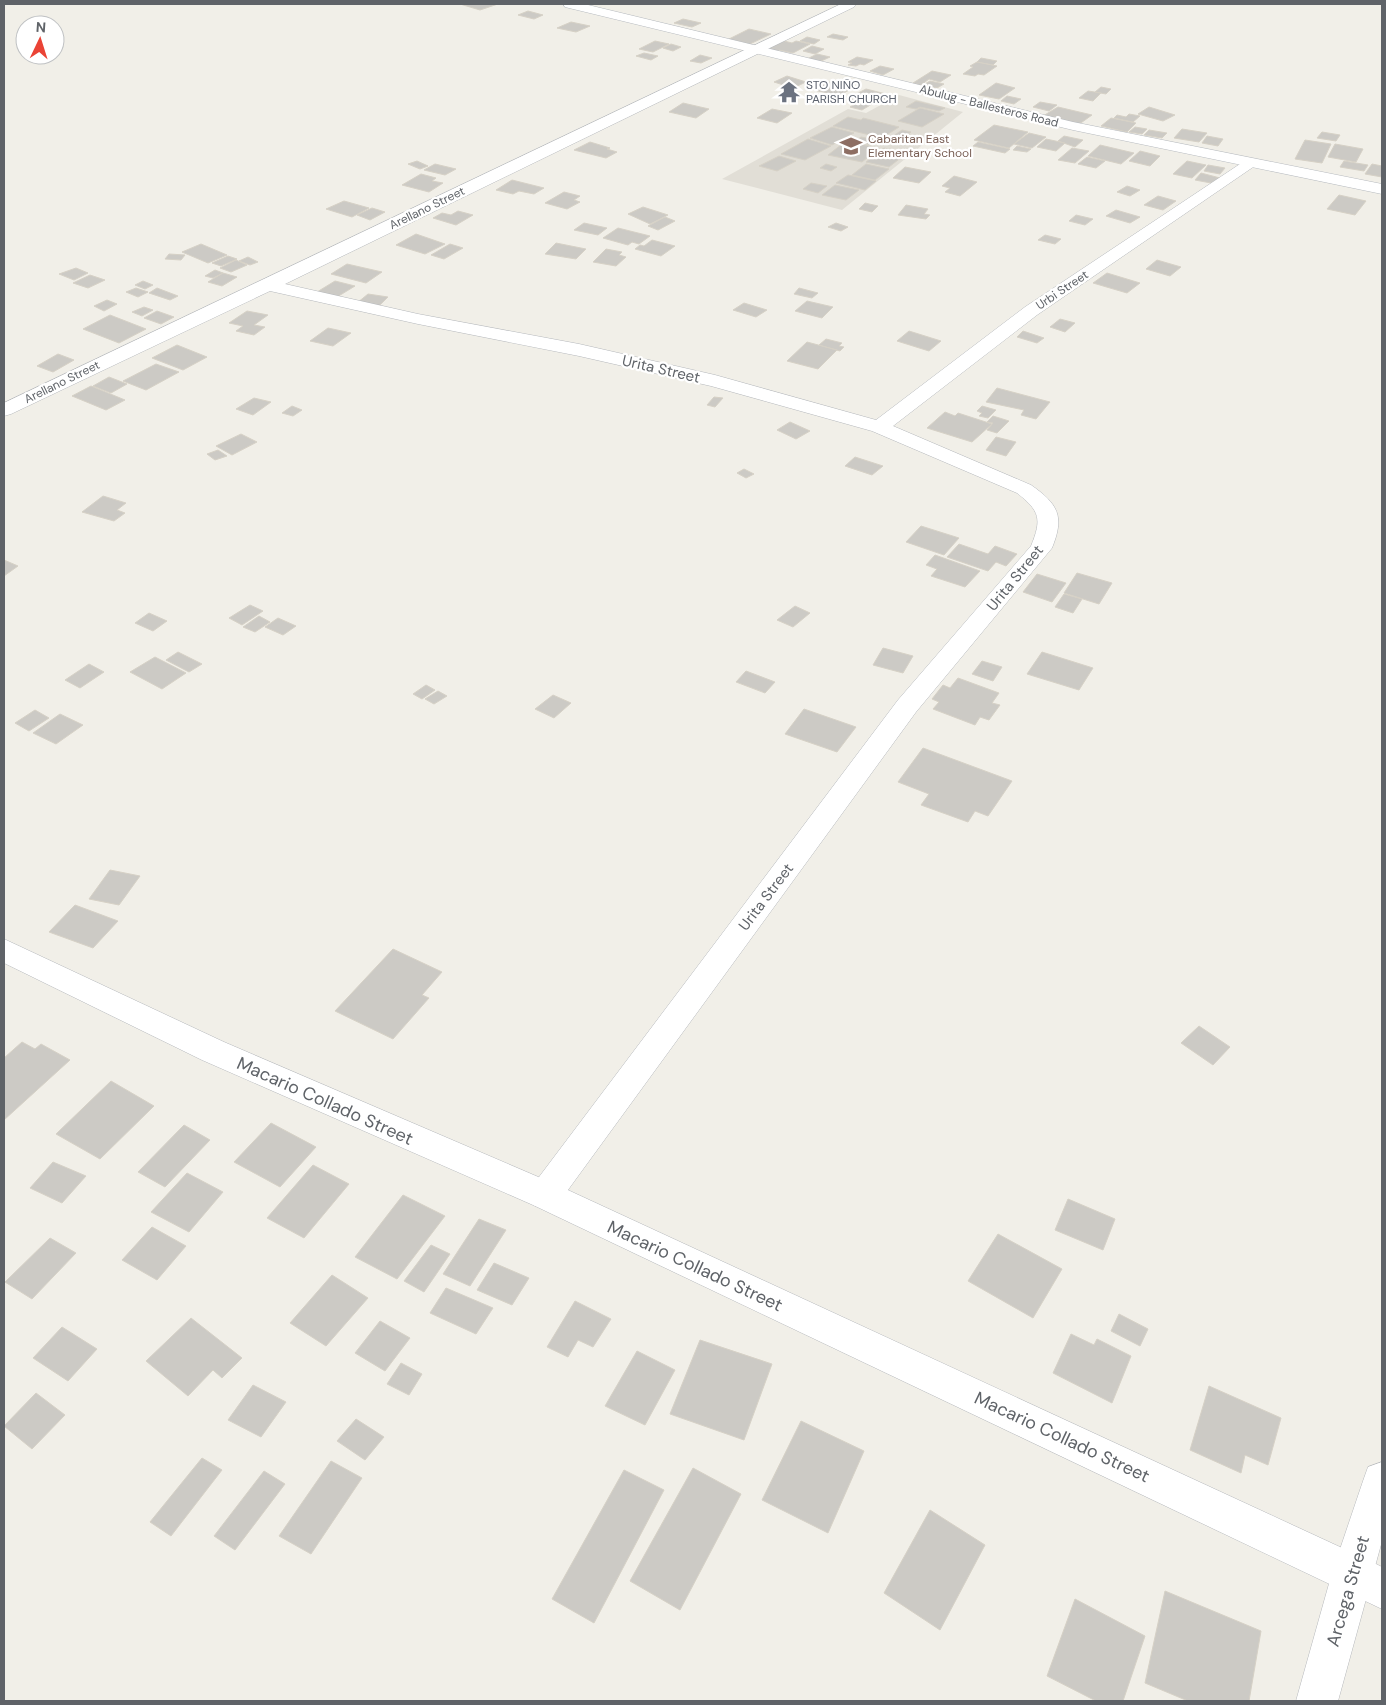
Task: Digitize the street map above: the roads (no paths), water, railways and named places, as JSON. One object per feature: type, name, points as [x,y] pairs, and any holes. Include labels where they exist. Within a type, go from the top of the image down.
[{"type":"street","name":"Abulug - Ballesteros Road","points":[[569,4],[1074,126],[1382,189]]},
{"type":"street","name":"Arellano Street","points":[[4,410],[268,285],[850,4]]},
{"type":"street","name":"Urbi Street","points":[[879,427],[1031,311],[1251,163]]},
{"type":"street","name":"Urita Street","points":[[268,285],[418,319],[579,350],[715,381],[879,427],[1024,489],[1042,502],[1050,516],[1048,532],[1041,548],[907,706],[544,1195]]},
{"type":"street","name":"Macario Collado Street","points":[[4,950],[213,1051],[544,1195],[1367,1581]]},
{"type":"street","name":"Arcega Street","points":[[1317,1701],[1367,1581],[1382,1481]]},
{"type":"place","name":"STO NIÑO PARISH CHURCH","points":[[789,92]]},
{"type":"place","name":"Cabaritan East Elementary School","points":[[851,146]]}]
